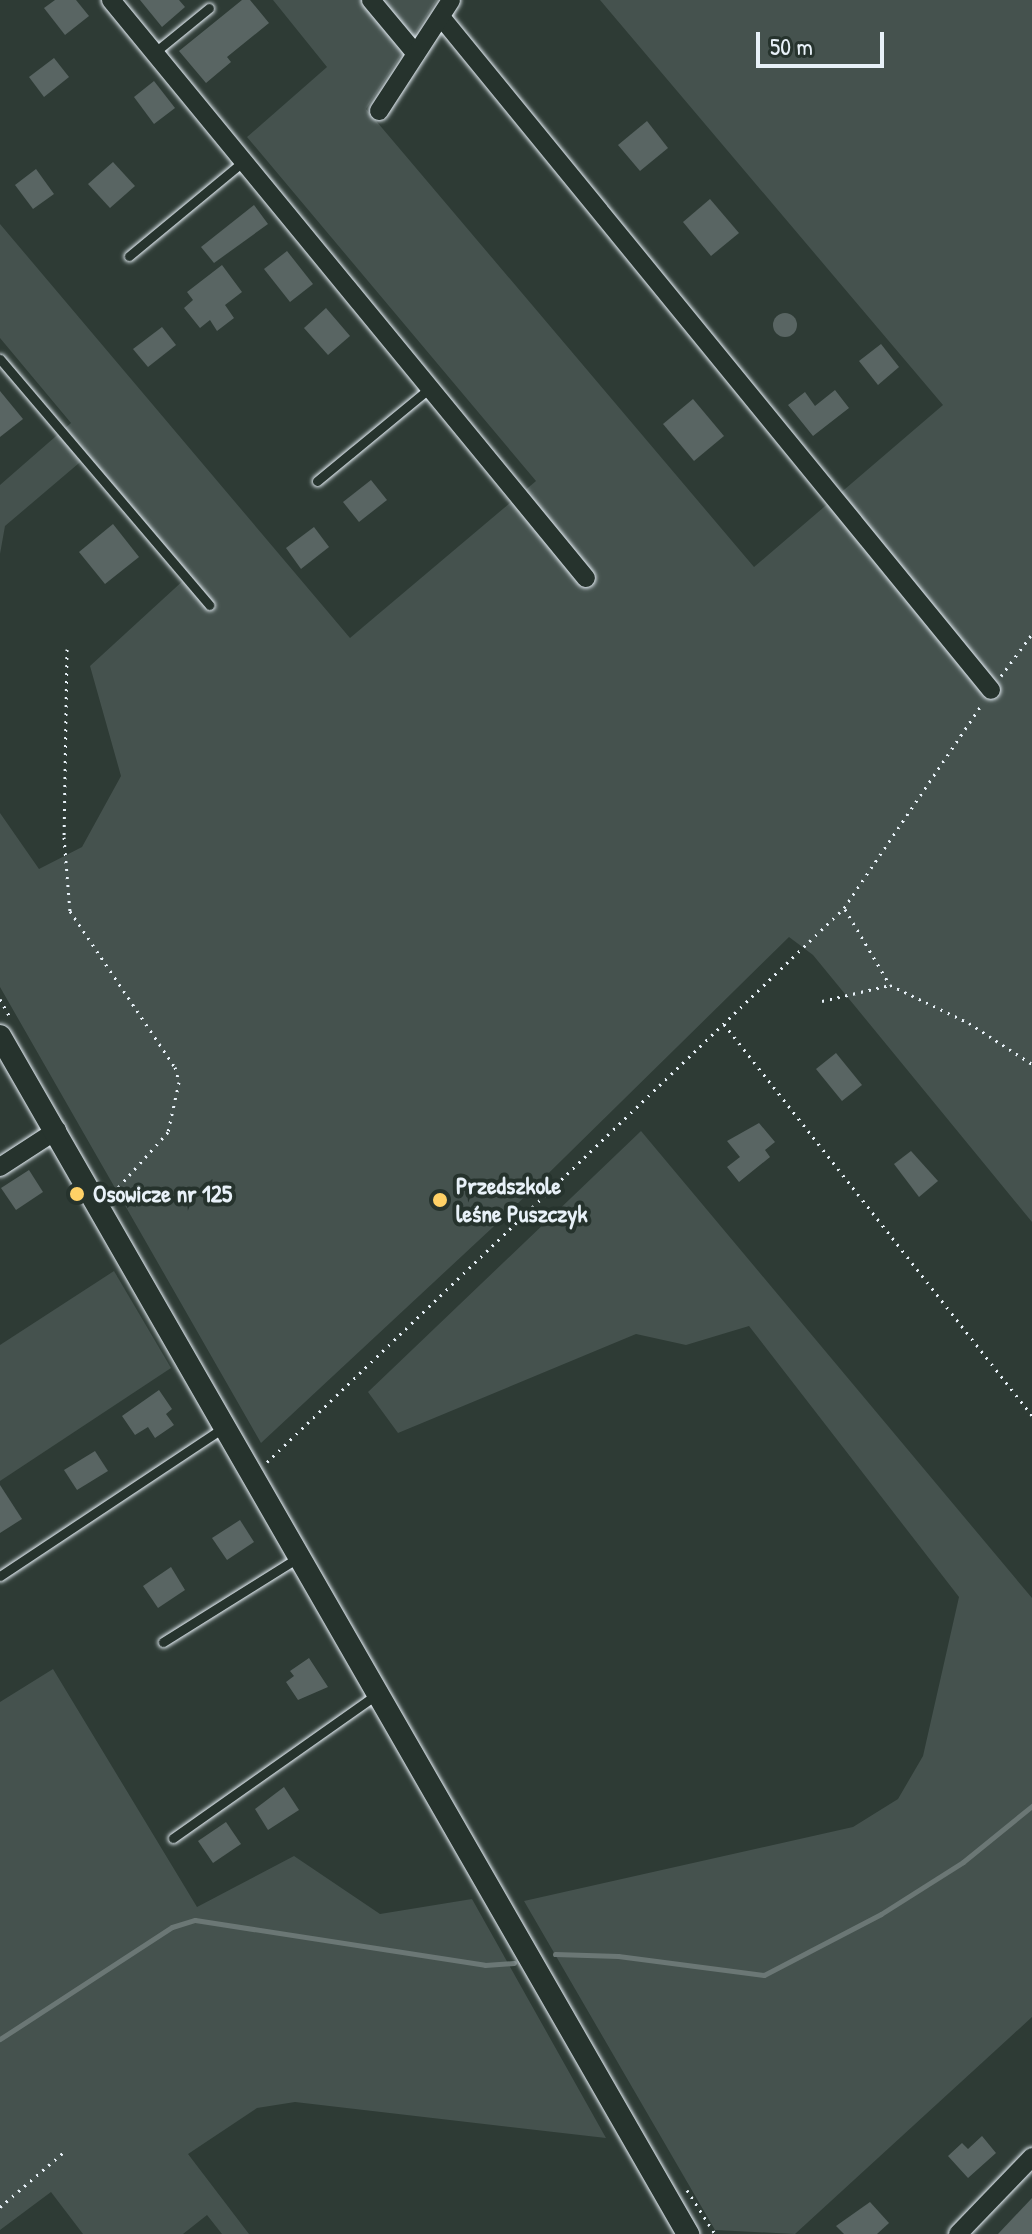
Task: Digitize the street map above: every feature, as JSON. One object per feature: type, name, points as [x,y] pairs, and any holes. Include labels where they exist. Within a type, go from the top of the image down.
[{"type":"street","points":[[111,0],[586,578]]},
{"type":"street","points":[[371,0],[416,54]]},
{"type":"street","points":[[379,111],[451,0]]},
{"type":"street","points":[[441,17],[991,690]]},
{"type":"street","points":[[0,1036],[57,1130],[688,2234]]},
{"type":"street","points":[[0,1167],[57,1130]]},
{"type":"street","points":[[958,2234],[1032,2157]]},
{"type":"lane","points":[[154,53],[209,8]]},
{"type":"lane","points":[[129,256],[244,161]]},
{"type":"lane","points":[[0,359],[209,605]]},
{"type":"lane","points":[[317,481],[430,388]]},
{"type":"lane","points":[[0,1576],[225,1426]]},
{"type":"lane","points":[[163,1642],[299,1557]]},
{"type":"lane","points":[[173,1838],[378,1693]]},
{"type":"path","points":[[253,1476],[844,908],[1032,634]]},
{"type":"path","points":[[67,649],[64,837],[70,911],[175,1067],[180,1096],[168,1132],[101,1208]]},
{"type":"path","points":[[844,908],[890,985],[969,1023],[1032,1064]]},
{"type":"path","points":[[822,1001],[890,985]]},
{"type":"path","points":[[724,1024],[1032,1416]]},
{"type":"path","points":[[0,2207],[64,2152]]},
{"type":"shaded area","points":[[273,0],[437,0],[366,109],[754,567],[943,405],[600,0],[1032,0],[1032,1222],[813,955],[789,937],[506,1215],[261,1443],[0,987],[0,813],[39,869],[82,847],[121,776],[90,666],[186,578],[85,458],[5,526],[0,554],[0,485],[71,423],[0,338],[0,224],[350,638],[536,481],[247,137],[327,67]]},
{"type":"shaded area","points":[[641,1131],[1032,1598],[1032,2017],[795,2234],[715,2230],[524,1901],[853,1827],[898,1799],[923,1756],[959,1597],[749,1326],[686,1345],[636,1334],[398,1433],[368,1392]]},
{"type":"shaded area","points":[[114,1271],[171,1368],[0,1481],[0,1345]]},
{"type":"shaded area","points":[[53,1669],[197,1907],[294,1856],[380,1914],[472,1899],[606,2138],[295,2102],[257,2108],[188,2154],[249,2234],[222,2234],[207,2215],[183,2234],[83,2234],[51,2192],[0,2230],[0,1702]]},
{"type":"building","points":[[55,0],[76,0],[89,16],[65,35],[44,8]]},
{"type":"building","points":[[140,0],[179,0],[185,7],[162,27]]},
{"type":"building","points":[[242,0],[250,0],[269,23],[227,57],[231,62],[206,83],[179,51]]},
{"type":"building","points":[[54,58],[69,77],[44,97],[29,77]]},
{"type":"building","points":[[154,81],[175,108],[154,124],[134,97]]},
{"type":"building","points":[[647,121],[668,148],[640,171],[618,145]]},
{"type":"building","points":[[113,162],[135,186],[110,208],[88,184]]},
{"type":"building","points":[[36,169],[54,194],[33,209],[15,185]]},
{"type":"building","points":[[710,199],[739,233],[711,256],[683,222]]},
{"type":"building","points":[[254,205],[268,224],[214,263],[201,247]]},
{"type":"building","points":[[287,251],[313,284],[290,302],[264,269]]},
{"type":"building","points":[[222,265],[242,292],[225,305],[234,318],[217,331],[210,320],[200,328],[184,308],[193,300],[187,292]]},
{"type":"building","points":[[326,308],[350,336],[328,355],[304,328]]},
{"type":"building","points":[[785,313],[793,317],[797,325],[793,333],[785,337],[777,333],[773,325],[777,317]]},
{"type":"building","points":[[162,327],[176,345],[148,367],[133,349]]},
{"type":"building","points":[[881,344],[899,367],[878,385],[859,361]]},
{"type":"building","points":[[835,390],[849,408],[813,436],[788,405],[805,392],[815,406]]},
{"type":"building","points":[[0,391],[23,419],[0,437]]},
{"type":"building","points":[[693,399],[724,436],[694,461],[663,424]]},
{"type":"building","points":[[371,480],[387,500],[359,522],[343,502]]},
{"type":"building","points":[[113,524],[139,557],[105,584],[79,552]]},
{"type":"building","points":[[314,527],[329,547],[301,569],[286,548]]},
{"type":"building","points":[[836,1053],[862,1085],[842,1101],[816,1069]]},
{"type":"building","points":[[759,1123],[775,1142],[765,1150],[770,1157],[739,1182],[727,1167],[740,1157],[727,1141]]},
{"type":"building","points":[[911,1151],[938,1181],[919,1197],[894,1164]]},
{"type":"building","points":[[29,1170],[43,1192],[16,1210],[1,1188]]},
{"type":"building","points":[[159,1390],[172,1409],[166,1414],[174,1425],[155,1438],[148,1427],[135,1435],[122,1416]]},
{"type":"building","points":[[95,1451],[108,1471],[77,1490],[64,1470]]},
{"type":"building","points":[[0,1485],[22,1519],[0,1533]]},
{"type":"building","points":[[240,1520],[254,1542],[227,1560],[212,1538]]},
{"type":"building","points":[[171,1567],[185,1590],[158,1608],[143,1586]]},
{"type":"building","points":[[309,1658],[328,1687],[298,1700],[286,1682],[294,1676],[290,1671]]},
{"type":"building","points":[[284,1787],[299,1810],[268,1830],[255,1809]]},
{"type":"building","points":[[226,1822],[241,1844],[213,1863],[198,1841]]},
{"type":"building","points":[[982,2136],[996,2153],[968,2178],[948,2156],[962,2143],[968,2149]]},
{"type":"building","points":[[1032,2198],[1032,2234],[998,2234]]},
{"type":"building","points":[[870,2202],[889,2223],[877,2234],[844,2234],[836,2226]]},
{"type":"waterway","points":[[555,1954],[618,1956],[764,1975],[881,1914],[963,1862],[1032,1806]]},
{"type":"waterway","points":[[0,2039],[172,1927],[195,1920],[485,1965],[514,1963]]},
{"type":"place","name":"Osowicze nr 125","points":[[77,1194]]},
{"type":"place","name":"Przedszkole leśne Puszczyk","points":[[440,1200]]}]
